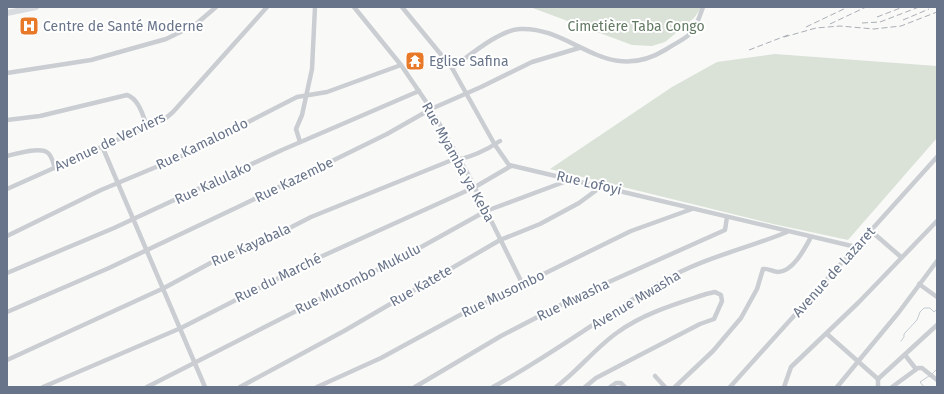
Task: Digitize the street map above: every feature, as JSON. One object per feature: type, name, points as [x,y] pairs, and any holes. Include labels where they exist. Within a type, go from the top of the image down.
[{"type":"main road","points":[[7,13],[36,7]]},
{"type":"street","points":[[7,73],[91,60],[166,38],[195,25],[216,7]]},
{"type":"street","name":"Avenue de Verviers","points":[[7,190],[166,118],[267,7]]},
{"type":"street","points":[[300,142],[296,129],[302,115],[313,62],[315,7]]},
{"type":"street","name":"Rue Myamba ya Keba","points":[[354,7],[401,65],[431,109],[460,160],[523,285]]},
{"type":"street","points":[[402,7],[452,68],[495,145],[511,166]]},
{"type":"street","points":[[452,68],[486,43],[515,29],[533,29],[544,31],[579,48],[616,61],[636,60],[660,54],[692,34],[703,7]]},
{"type":"street","name":"Rue Kazembe","points":[[7,312],[146,251],[324,166],[431,109],[532,62],[579,48]]},
{"type":"street","name":"Rue Kamalondo","points":[[7,236],[40,218],[176,159],[290,100],[306,94],[327,92],[401,65]]},
{"type":"street","name":"Rue Kalulako","points":[[7,273],[133,219],[300,142],[419,91]]},
{"type":"street","points":[[7,120],[40,116],[127,94],[134,98],[148,126]]},
{"type":"street","name":"Rue Kayabala","points":[[7,360],[164,288],[216,260],[270,238],[311,217],[452,160],[460,160],[495,145],[500,141]]},
{"type":"street","points":[[102,146],[146,251],[164,288],[205,387]]},
{"type":"street","points":[[7,156],[30,151],[45,151],[49,153],[55,168]]},
{"type":"street","name":"Avenue de Lazaret","points":[[730,387],[937,157]]},
{"type":"street","name":"Rue Lofoyi","points":[[511,166],[602,186],[788,232],[856,247]]},
{"type":"street","name":"Rue du Marché","points":[[43,387],[180,328],[318,258],[474,187],[511,166]]},
{"type":"street","name":"Rue Mutombo Mukulu","points":[[147,387],[414,251],[486,211],[572,179]]},
{"type":"street","name":"Rue Katete","points":[[240,387],[344,331],[500,240],[540,224],[579,203],[602,186]]},
{"type":"street","name":"Rue Musombo","points":[[317,387],[381,358],[460,315],[631,231],[693,209]]},
{"type":"street","name":"Rue Mwasha","points":[[415,387],[501,336],[582,294],[725,230],[728,217]]},
{"type":"street","points":[[784,387],[789,369],[827,334],[937,221]]},
{"type":"street","points":[[871,231],[901,257]]},
{"type":"street","name":"Avenue Mwasha","points":[[493,387],[521,373],[577,334],[596,324],[615,310],[664,281],[716,256],[788,232]]},
{"type":"street","points":[[675,387],[713,351],[741,318],[757,289],[763,269],[776,272],[786,269],[798,258],[811,237]]},
{"type":"street","points":[[837,387],[899,312],[937,260]]},
{"type":"street","points":[[919,284],[937,297]]},
{"type":"street","points":[[556,387],[620,330],[647,315],[706,294],[718,292],[723,297],[719,311],[714,319],[700,324],[596,378],[585,387]]},
{"type":"street","points":[[878,387],[878,379],[937,325]]},
{"type":"street","points":[[827,334],[878,379]]},
{"type":"street","points":[[905,355],[916,369]]},
{"type":"street","points":[[892,387],[916,369],[922,368],[937,380]]},
{"type":"street","points":[[655,376],[665,387]]},
{"type":"street","points":[[610,387],[616,383],[621,383],[625,387]]},
{"type":"green space","name":"Cimetière Taba Congo","points":[[530,7],[702,7],[694,18],[665,42],[652,46],[632,45]]},
{"type":"green space","points":[[775,54],[937,66],[937,138],[848,240],[773,224],[550,169],[672,87],[717,62]]},
{"type":"waterway","points":[[901,341],[904,334],[917,320],[920,312],[924,308],[930,308],[934,312],[937,309]]},
{"type":"waterway","points":[[932,374],[937,369]]},
{"type":"waterway","points":[[924,387],[920,382],[929,376]]},
{"type":"railway","points":[[806,27],[848,7]]},
{"type":"railway","points":[[830,24],[866,7]]},
{"type":"railway","points":[[877,17],[903,7]]},
{"type":"railway","points":[[862,23],[880,22],[919,7]]},
{"type":"railway","points":[[903,20],[929,9]]},
{"type":"railway","points":[[784,37],[816,28],[840,26],[874,29],[901,26],[937,12]]},
{"type":"railway","points":[[749,50],[788,35]]},
{"type":"place","name":"Centre de Santé Moderne","points":[[29,26]]},
{"type":"place","name":"Eglise Safina","points":[[415,61]]}]
